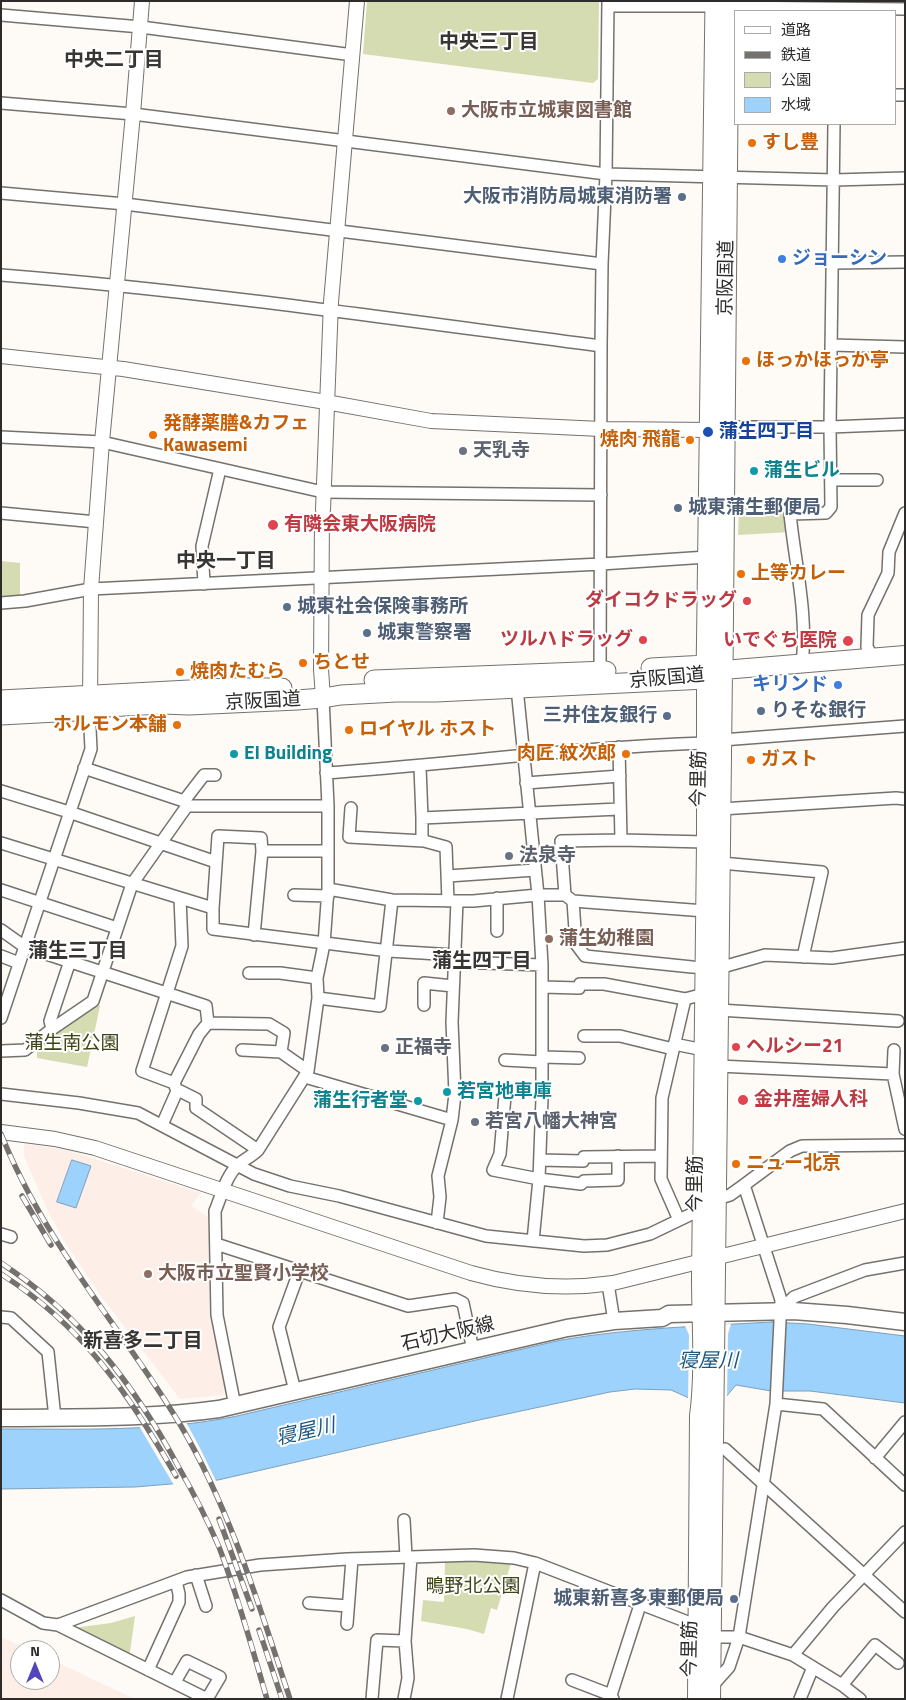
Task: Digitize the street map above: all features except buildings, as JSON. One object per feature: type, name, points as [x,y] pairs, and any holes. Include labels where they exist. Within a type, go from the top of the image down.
[{"type":"highway","name":"京阪国道","points":[[711,672],[718,429],[722,4]]},
{"type":"highway","name":"京阪国道","points":[[711,672],[707,557],[718,429]]},
{"type":"highway","name":"京阪国道","points":[[322,692],[340,682],[413,678],[600,671],[711,672]]},
{"type":"highway","name":"京阪国道","points":[[1,700],[90,702],[227,688],[322,692],[341,695],[436,692],[517,688],[711,672]]},
{"type":"highway","name":"京阪国道","points":[[1,714],[75,711],[90,702]]},
{"type":"main road","points":[[711,672],[905,655]]},
{"type":"main road","name":"今里筋","points":[[709,1260],[702,1209],[704,994],[712,968],[721,863],[721,809],[714,742],[711,672]]},
{"type":"main road","name":"今里筋","points":[[697,1699],[698,1626],[707,1422],[709,1260],[717,1198],[719,1010],[705,911],[706,842],[714,742]]},
{"type":"main road","name":"石切大阪線","points":[[1,1418],[133,1417],[183,1414],[235,1406],[566,1328],[614,1320],[662,1318],[669,1314],[709,1319],[847,1314],[905,1322]]},
{"type":"main road","name":"今里筋","points":[[707,1422],[712,1692]]},
{"type":"street","points":[[1,1018],[91,749],[91,589],[102,442],[134,114],[142,1]]},
{"type":"street","points":[[235,1406],[217,1315],[214,1211],[220,1201],[222,1190],[237,1165],[250,1158],[258,1150],[306,1074],[318,998],[317,978],[324,944],[328,892],[328,806],[322,692],[322,492],[331,310],[357,1]]},
{"type":"street","points":[[600,671],[601,346],[608,4],[722,4],[905,9]]},
{"type":"street","points":[[1,15],[141,27],[353,55]]},
{"type":"street","points":[[1,103],[134,114],[606,174],[834,180],[905,178]]},
{"type":"street","points":[[802,664],[805,643],[800,584],[790,514],[826,513],[831,507],[830,427],[834,125]]},
{"type":"street","points":[[1,193],[125,204],[602,264]]},
{"type":"street","points":[[832,262],[905,262]]},
{"type":"street","points":[[1,275],[118,284],[601,346]]},
{"type":"street","points":[[831,345],[905,347]]},
{"type":"street","points":[[1,356],[110,367],[431,421],[601,429],[718,429],[905,424]]},
{"type":"street","points":[[1,437],[102,442],[322,492],[601,495]]},
{"type":"street","points":[[204,584],[202,546],[220,469]]},
{"type":"street","points":[[831,480],[876,480]]},
{"type":"street","points":[[1,513],[96,522]]},
{"type":"street","points":[[874,659],[867,647],[868,615],[888,574],[889,552],[905,513]]},
{"type":"street","points":[[1,603],[25,601],[91,589],[707,557]]},
{"type":"street","points":[[517,688],[538,895],[542,966],[540,1160],[533,1241]]},
{"type":"street","points":[[326,773],[420,767],[523,755],[618,747],[714,742],[905,726]]},
{"type":"street","points":[[618,747],[621,840]]},
{"type":"street","points":[[420,767],[422,841]]},
{"type":"street","points":[[84,768],[186,804],[328,806]]},
{"type":"street","points":[[1,1051],[26,1050],[93,1000],[132,884],[204,776],[214,776]]},
{"type":"street","points":[[526,783],[620,776]]},
{"type":"street","points":[[1,791],[216,862]]},
{"type":"street","points":[[721,809],[905,799]]},
{"type":"street","points":[[351,808],[349,837],[422,841],[446,847],[452,901],[455,959],[452,1022],[456,1094],[452,1120],[438,1176],[440,1197],[437,1223]]},
{"type":"street","points":[[422,818],[620,809]]},
{"type":"street","points":[[254,934],[262,851],[261,838],[218,836],[213,930],[455,959],[542,966]]},
{"type":"street","points":[[706,842],[561,841],[576,944],[585,956],[712,968],[765,955],[832,958],[905,948]]},
{"type":"street","points":[[1,843],[213,908]]},
{"type":"street","points":[[262,851],[328,851]]},
{"type":"street","points":[[721,863],[822,872],[803,957]]},
{"type":"street","points":[[448,876],[535,870]]},
{"type":"street","points":[[1,890],[118,928]]},
{"type":"street","points":[[294,895],[328,892],[392,900],[473,901],[538,895],[705,911]]},
{"type":"street","points":[[180,898],[182,946],[142,1071],[196,1099],[196,1108],[258,1150]]},
{"type":"street","points":[[497,898],[497,931]]},
{"type":"street","points":[[318,998],[380,1006],[392,900]]},
{"type":"street","points":[[1,930],[24,947],[206,1006],[208,1023],[199,1034],[162,1125]]},
{"type":"street","points":[[1,956],[19,963]]},
{"type":"street","points":[[52,1029],[50,1021],[70,961]]},
{"type":"street","points":[[249,974],[280,973],[317,978]]},
{"type":"street","points":[[424,1005],[424,983],[453,986]]},
{"type":"street","points":[[542,987],[579,988],[580,984],[604,984],[685,999],[704,994]]},
{"type":"street","points":[[679,1220],[661,1179],[662,1098],[685,999]]},
{"type":"street","points":[[719,1010],[898,1021]]},
{"type":"street","points":[[208,1023],[269,1024],[284,1033],[281,1052]]},
{"type":"street","points":[[584,1036],[620,1036],[704,1050]]},
{"type":"street","points":[[242,1050],[281,1052],[306,1074],[452,1120]]},
{"type":"street","points":[[894,1050],[892,1074],[905,1129]]},
{"type":"street","points":[[505,1060],[579,1058]]},
{"type":"street","points":[[718,1066],[892,1074]]},
{"type":"street","points":[[1,1094],[79,1103],[138,1113],[254,1174],[290,1186],[339,1196],[486,1236],[584,1246],[608,1245],[650,1234],[702,1209],[717,1198],[730,1195],[790,1151],[802,1146],[905,1145]]},
{"type":"street","points":[[505,1096],[500,1154],[493,1170],[539,1179],[581,1184],[584,1181],[618,1180],[618,1156]]},
{"type":"street","points":[[1,1132],[55,1139],[95,1148],[489,1278],[533,1285],[608,1284],[905,1211]]},
{"type":"street","points":[[540,1160],[583,1160],[584,1157],[661,1156]]},
{"type":"street","points":[[712,1692],[729,1667],[739,1638],[776,1398],[780,1300],[744,1185]]},
{"type":"street","points":[[216,1244],[408,1306],[455,1299],[463,1303],[473,1350]]},
{"type":"street","points":[[780,1316],[794,1297],[865,1270],[905,1263]]},
{"type":"street","points":[[294,1392],[279,1327],[298,1272]]},
{"type":"street","points":[[608,1284],[614,1320]]},
{"type":"street","points":[[1,1317],[11,1318],[48,1352],[55,1418]]},
{"type":"street","points":[[776,1398],[823,1409],[905,1485]]},
{"type":"street","points":[[875,1458],[905,1422]]},
{"type":"street","points":[[725,1449],[905,1612]]},
{"type":"street","points":[[404,1520],[408,1557],[405,1641],[408,1678],[404,1699]]},
{"type":"street","points":[[793,1655],[833,1607],[903,1536]]},
{"type":"street","points":[[58,1625],[196,1575],[260,1565],[352,1559],[482,1555],[514,1558],[535,1563],[698,1626],[712,1637],[739,1638],[793,1655],[842,1686],[855,1697]]},
{"type":"street","points":[[346,1624],[352,1559]]},
{"type":"street","points":[[507,1699],[535,1563]]},
{"type":"street","points":[[196,1575],[206,1606]]},
{"type":"street","points":[[148,1670],[179,1602],[176,1581]]},
{"type":"street","points":[[1,1600],[43,1622],[58,1625],[207,1699],[220,1677],[187,1661],[175,1682]]},
{"type":"street","points":[[309,1603],[348,1606]]},
{"type":"street","points":[[572,1680],[612,1697],[640,1604]]},
{"type":"street","points":[[372,1699],[377,1640],[405,1641]]},
{"type":"street","points":[[842,1686],[875,1645],[898,1663]]},
{"type":"street","points":[[800,1699],[813,1667]]},
{"type":"shaded area","name":"大阪市立聖賢小学校","points":[[24,1144],[67,1150],[201,1193],[191,1206],[208,1217],[210,1316],[226,1391],[223,1395],[180,1399],[100,1295],[64,1241],[46,1207],[24,1156]]},
{"type":"shaded area","points":[[1,1637],[10,1641],[10,1690],[60,1690],[60,1664],[135,1699],[1,1699]]},
{"type":"green space","points":[[367,1],[599,1],[598,79],[593,83],[363,54]]},
{"type":"green space","points":[[739,508],[785,508],[790,532],[738,535]]},
{"type":"green space","points":[[1,561],[20,563],[20,598],[1,599]]},
{"type":"green space","name":"蒲生南公園","points":[[98,1005],[100,1006],[87,1067],[37,1058],[37,1046],[53,1033]]},
{"type":"green space","name":"鴫野北公園","points":[[466,1560],[511,1563],[497,1610],[491,1608],[484,1634],[421,1621],[423,1600],[444,1602],[445,1561]]},
{"type":"green space","points":[[135,1616],[129,1659],[73,1628],[111,1623]]},
{"type":"water","points":[[72,1160],[91,1166],[76,1208],[57,1202]]},
{"type":"water","name":"寝屋川","points":[[772,1322],[808,1324],[905,1336],[905,1403],[810,1391],[771,1391],[736,1385],[725,1398],[689,1398],[671,1390],[635,1389],[610,1392],[479,1420],[218,1480],[135,1487],[1,1489],[1,1429],[149,1427],[208,1421],[237,1416],[561,1340],[640,1330]]},
{"type":"pier","points":[[731,1324],[728,1334],[727,1400],[688,1400],[689,1335],[685,1326]]},
{"type":"pier","points":[[186,1422],[217,1483],[175,1487],[139,1426]]},
{"type":"railway","points":[[1,1134],[22,1180],[47,1225],[79,1276],[139,1361],[181,1426],[199,1458],[215,1491],[243,1560],[290,1699]]},
{"type":"railway","points":[[22,1196],[51,1245]]},
{"type":"railway","points":[[1,1263],[30,1283],[80,1328],[123,1379],[161,1436],[210,1526],[219,1547],[239,1603],[267,1699]]},
{"type":"railway","points":[[1,1274],[30,1294],[56,1316],[102,1364],[140,1417],[176,1476]]},
{"type":"railway","points":[[219,1519],[252,1609]]},
{"type":"railway","points":[[259,1630],[282,1699]]},
{"type":"place","name":"大阪市立城東図書館","points":[[451,111]]},
{"type":"place","name":"すし豊","points":[[752,143]]},
{"type":"place","name":"大阪市消防局城東消防署","points":[[682,197]]},
{"type":"place","name":"ジョーシン","points":[[782,259]]},
{"type":"place","name":"ほっかほっか亭","points":[[746,361]]},
{"type":"place","name":"蒲生四丁目","points":[[708,432]]},
{"type":"place","name":"発酵薬膳&カフェ Kawasemi","points":[[153,435]]},
{"type":"place","name":"焼肉 飛龍","points":[[690,440]]},
{"type":"place","name":"天乳寺","points":[[463,451]]},
{"type":"place","name":"蒲生ビル","points":[[754,471]]},
{"type":"place","name":"城東蒲生郵便局","points":[[678,508]]},
{"type":"place","name":"有隣会東大阪病院","points":[[273,525]]},
{"type":"place","name":"上等カレー","points":[[741,574]]},
{"type":"place","name":"ダイコクドラッグ","points":[[747,601]]},
{"type":"place","name":"城東社会保険事務所","points":[[287,607]]},
{"type":"place","name":"城東警察署","points":[[367,633]]},
{"type":"place","name":"ツルハドラッグ","points":[[643,640]]},
{"type":"place","name":"いでぐち医院","points":[[848,641]]},
{"type":"place","name":"ちとせ","points":[[303,663]]},
{"type":"place","name":"焼肉たむら","points":[[180,672]]},
{"type":"place","name":"キリンド","points":[[838,685]]},
{"type":"place","name":"りそな銀行","points":[[761,711]]},
{"type":"place","name":"三井住友銀行","points":[[667,716]]},
{"type":"place","name":"ホルモン本舗","points":[[177,725]]},
{"type":"place","name":"ロイヤル ホスト","points":[[349,730]]},
{"type":"place","name":"EI Building","points":[[234,754]]},
{"type":"place","name":"肉匠 紋次郎","points":[[626,754]]},
{"type":"place","name":"ガスト","points":[[751,760]]},
{"type":"place","name":"法泉寺","points":[[509,856]]},
{"type":"place","name":"蒲生幼稚園","points":[[549,939]]},
{"type":"place","name":"ヘルシー21","points":[[736,1047]]},
{"type":"place","name":"正福寺","points":[[385,1048]]},
{"type":"place","name":"若宮地車庫","points":[[447,1092]]},
{"type":"place","name":"金井産婦人科","points":[[743,1100]]},
{"type":"place","name":"蒲生行者堂","points":[[418,1101]]},
{"type":"place","name":"若宮八幡大神宮","points":[[475,1122]]},
{"type":"place","name":"ニュー北京","points":[[736,1164]]},
{"type":"place","name":"大阪市立聖賢小学校","points":[[148,1274]]},
{"type":"place","name":"城東新喜多東郵便局","points":[[734,1599]]},
{"type":"district","name":"中央三丁目","points":[[489,43]]},
{"type":"district","name":"中央二丁目","points":[[114,61]]},
{"type":"district","name":"中央一丁目","points":[[226,562]]},
{"type":"district","name":"蒲生三丁目","points":[[78,952]]},
{"type":"district","name":"蒲生四丁目","points":[[482,962]]},
{"type":"district","name":"新喜多二丁目","points":[[143,1342]]}]
